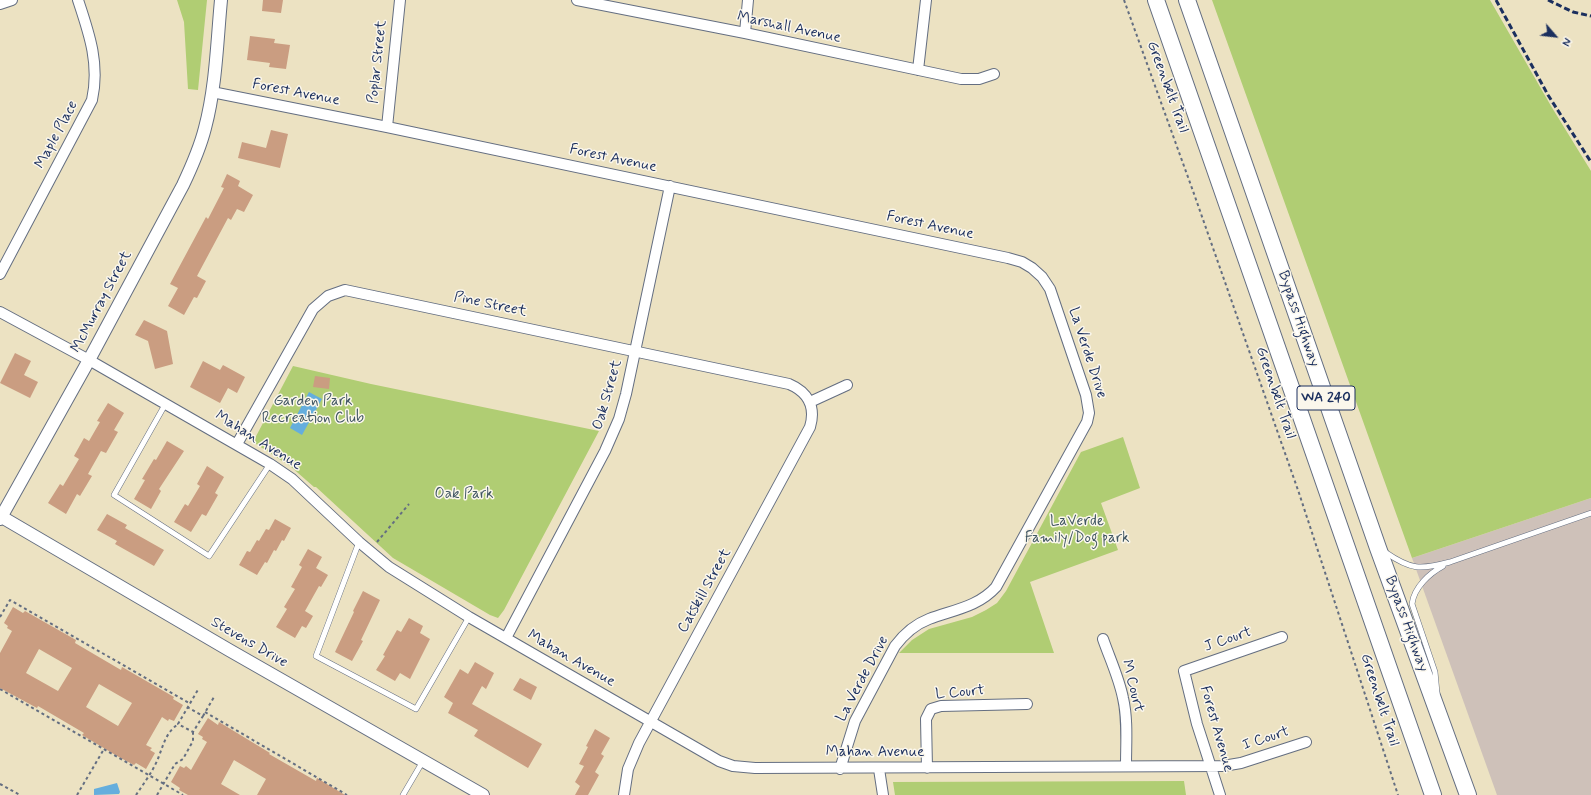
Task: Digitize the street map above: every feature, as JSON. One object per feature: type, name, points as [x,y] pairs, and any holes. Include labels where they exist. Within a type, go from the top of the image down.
[{"type":"highway","name":"Bypass Highway","points":[[1156,0],[1433,795]]},
{"type":"highway","name":"Bypass Highway","points":[[1187,0],[1378,548],[1468,795]]},
{"type":"street","points":[[0,4],[12,0]]},
{"type":"street","name":"Maple Place","points":[[0,274],[80,126],[92,100],[95,79],[93,50],[78,0]]},
{"type":"street","name":"McMurray Street","points":[[0,517],[89,360],[183,185],[200,145],[206,126],[212,92],[220,0]]},
{"type":"street","name":"Poplar Street","points":[[387,127],[400,0]]},
{"type":"street","name":"Marshall Avenue","points":[[577,0],[745,33],[961,79],[979,79],[994,74]]},
{"type":"street","points":[[745,33],[748,0]]},
{"type":"street","points":[[918,70],[926,0]]},
{"type":"street","name":"Forest Avenue","points":[[212,92],[670,186],[1008,258]]},
{"type":"street","name":"Oak Street","points":[[506,638],[613,436],[626,394],[670,186]]},
{"type":"street","name":"La Verde Drive","points":[[840,769],[855,722],[895,646],[904,635],[915,626],[929,619],[976,603],[988,595],[996,587],[1087,422],[1089,413],[1080,373],[1050,289],[1042,277],[1032,268],[1022,262],[1008,258]]},
{"type":"street","name":"Pine Street","points":[[237,444],[313,309],[324,299],[336,292],[345,290],[789,384],[804,393],[810,402]]},
{"type":"street","name":"Mahan Avenue","points":[[0,312],[166,403],[270,464],[292,479],[389,568],[469,617],[719,762],[733,766],[755,768],[840,769],[1210,766]]},
{"type":"street","points":[[810,402],[847,384]]},
{"type":"street","name":"Catskill Street","points":[[624,795],[626,777],[631,759],[810,427],[813,415],[810,402]]},
{"type":"street","name":"Stevens Drive","points":[[0,517],[483,795]]},
{"type":"street","name":"J Court","points":[[1184,671],[1282,637]]},
{"type":"street","name":"M Court","points":[[1103,639],[1123,697],[1126,726],[1126,766]]},
{"type":"street","name":"Forest Avenue","points":[[1184,671],[1210,766],[1220,795]]},
{"type":"street","name":"L Court","points":[[927,768],[926,719],[931,709],[941,706],[1027,704]]},
{"type":"street","name":"I Court","points":[[1210,766],[1241,763],[1306,742]]},
{"type":"street","points":[[879,768],[883,795]]},
{"type":"lane","points":[[166,403],[114,495],[209,556],[270,464]]},
{"type":"lane","points":[[1378,548],[1397,560],[1412,567],[1426,567],[1450,562],[1591,513]]},
{"type":"lane","points":[[359,542],[316,656],[416,709],[469,617]]},
{"type":"lane","points":[[1435,705],[1437,688],[1435,672],[1412,604],[1413,598],[1427,578],[1437,569],[1450,562]]},
{"type":"lane","points":[[403,795],[424,761]]},
{"type":"path","name":"Greenbelt Trail","points":[[1124,0],[1299,493],[1398,795]]},
{"type":"path","points":[[376,543],[408,504]]},
{"type":"path","points":[[0,617],[10,600],[189,704]]},
{"type":"path","points":[[136,795],[159,757],[161,746],[171,729],[178,724],[199,688]]},
{"type":"path","points":[[0,689],[183,795]]},
{"type":"path","points":[[157,795],[175,764],[183,759],[193,741],[193,732],[214,697]]},
{"type":"path","points":[[187,707],[203,716]]},
{"type":"path","points":[[205,712],[347,795]]},
{"type":"path","points":[[178,724],[193,732]]},
{"type":"path","points":[[77,795],[104,749]]},
{"type":"path","points":[[0,784],[20,795]]},
{"type":"shaded area","points":[[1591,498],[1591,795],[1497,795],[1412,558]]},
{"type":"green space","points":[[177,0],[207,0],[198,90],[188,89],[184,22]]},
{"type":"green space","points":[[1212,0],[1490,0],[1551,106],[1591,171],[1591,498],[1412,558]]},
{"type":"green space","name":"Oak Park","points":[[293,366],[371,384],[599,431],[504,610],[498,618],[490,615],[393,558],[316,487],[314,487],[290,466],[253,442]]},
{"type":"green space","name":"LaVerde Family/Dog park","points":[[1123,437],[1140,488],[1101,503],[1118,550],[1030,582],[1054,653],[899,653],[912,640],[929,629],[972,617],[997,603],[1006,591],[1081,452]]},
{"type":"green space","points":[[1184,781],[1186,795],[895,795],[893,782]]},
{"type":"water","points":[[309,392],[322,399],[302,435],[290,428]]},
{"type":"water","points":[[117,783],[120,792],[119,794],[94,795],[94,789]]},
{"type":"building","points":[[263,0],[283,0],[281,13],[262,11]]},
{"type":"building","points":[[250,36],[275,39],[274,43],[290,45],[286,69],[269,67],[270,63],[247,60]]},
{"type":"building","points":[[271,130],[288,134],[280,168],[238,158],[242,142],[266,148]]},
{"type":"building","points":[[227,174],[240,181],[238,186],[253,195],[244,212],[237,209],[231,220],[228,218],[197,276],[206,281],[197,298],[194,297],[184,315],[168,306],[178,288],[170,284],[206,217],[208,219],[224,188],[221,187]]},
{"type":"building","points":[[144,320],[167,331],[173,364],[155,369],[148,341],[135,335]]},
{"type":"building","points":[[15,353],[31,361],[24,375],[38,382],[30,398],[0,383]]},
{"type":"building","points":[[203,361],[220,370],[223,365],[245,377],[237,393],[228,388],[220,403],[190,387]]},
{"type":"building","points":[[315,376],[330,378],[329,389],[313,387]]},
{"type":"building","points":[[108,403],[124,413],[114,430],[118,432],[106,453],[101,451],[88,474],[92,476],[80,496],[77,494],[66,514],[48,503],[60,484],[63,486],[79,459],[74,456],[84,438],[89,441],[100,422],[97,421]]},
{"type":"building","points":[[167,441],[184,451],[159,489],[161,491],[151,509],[134,499],[145,480],[142,479],[154,459],[156,460]]},
{"type":"building","points":[[207,466],[224,477],[215,493],[218,495],[206,516],[202,514],[191,532],[174,522],[185,504],[188,506],[200,486],[197,484]]},
{"type":"building","points":[[107,514],[127,525],[125,528],[164,550],[154,566],[115,544],[117,541],[97,530]]},
{"type":"building","points":[[275,519],[291,528],[284,541],[282,540],[276,551],[274,550],[267,563],[265,562],[257,575],[239,565],[247,551],[250,552],[266,529],[269,530]]},
{"type":"building","points":[[308,549],[322,557],[316,568],[328,575],[321,587],[319,586],[305,611],[313,616],[306,628],[302,626],[295,638],[276,627],[287,609],[284,607],[295,589],[291,587],[302,567],[299,565]]},
{"type":"building","points":[[363,591],[380,600],[361,640],[363,641],[352,661],[335,652]]},
{"type":"building","points":[[13,607],[23,613],[25,611],[76,640],[75,643],[121,670],[122,667],[174,697],[173,699],[183,705],[174,721],[169,719],[168,721],[162,717],[146,745],[152,748],[150,750],[155,753],[146,769],[136,763],[134,765],[117,756],[82,735],[84,733],[38,706],[37,708],[0,688],[0,653],[12,631],[7,628],[8,626],[4,623]],"holes":[[[39,649],[72,668],[58,691],[26,673]],[[99,684],[132,703],[118,726],[86,707]]]},
{"type":"building","points":[[409,618],[423,626],[420,633],[430,639],[410,679],[400,673],[395,681],[376,670],[385,656],[383,655],[397,630],[401,632]]},
{"type":"building","points":[[475,662],[494,673],[486,689],[482,686],[472,704],[542,744],[528,768],[474,736],[478,730],[448,713],[453,703],[444,697],[460,669],[468,674]]},
{"type":"building","points":[[520,678],[537,687],[531,700],[513,690]]},
{"type":"building","points":[[208,718],[218,725],[219,722],[270,753],[269,754],[316,781],[317,778],[345,795],[257,795],[266,779],[234,760],[221,784],[240,795],[188,795],[179,790],[180,788],[171,782],[180,766],[184,768],[186,766],[191,770],[207,742],[198,734]]},
{"type":"building","points":[[595,729],[610,738],[601,754],[604,756],[595,772],[599,775],[588,795],[575,795],[580,786],[575,782],[584,766],[579,764]]},
{"type":"railway","points":[[1496,0],[1548,95],[1591,162]]},
{"type":"railway","points":[[1548,0],[1573,12],[1591,16]]},
{"type":"park label","name":"Garden Park Recreation Club","points":[[313,410]]}]
